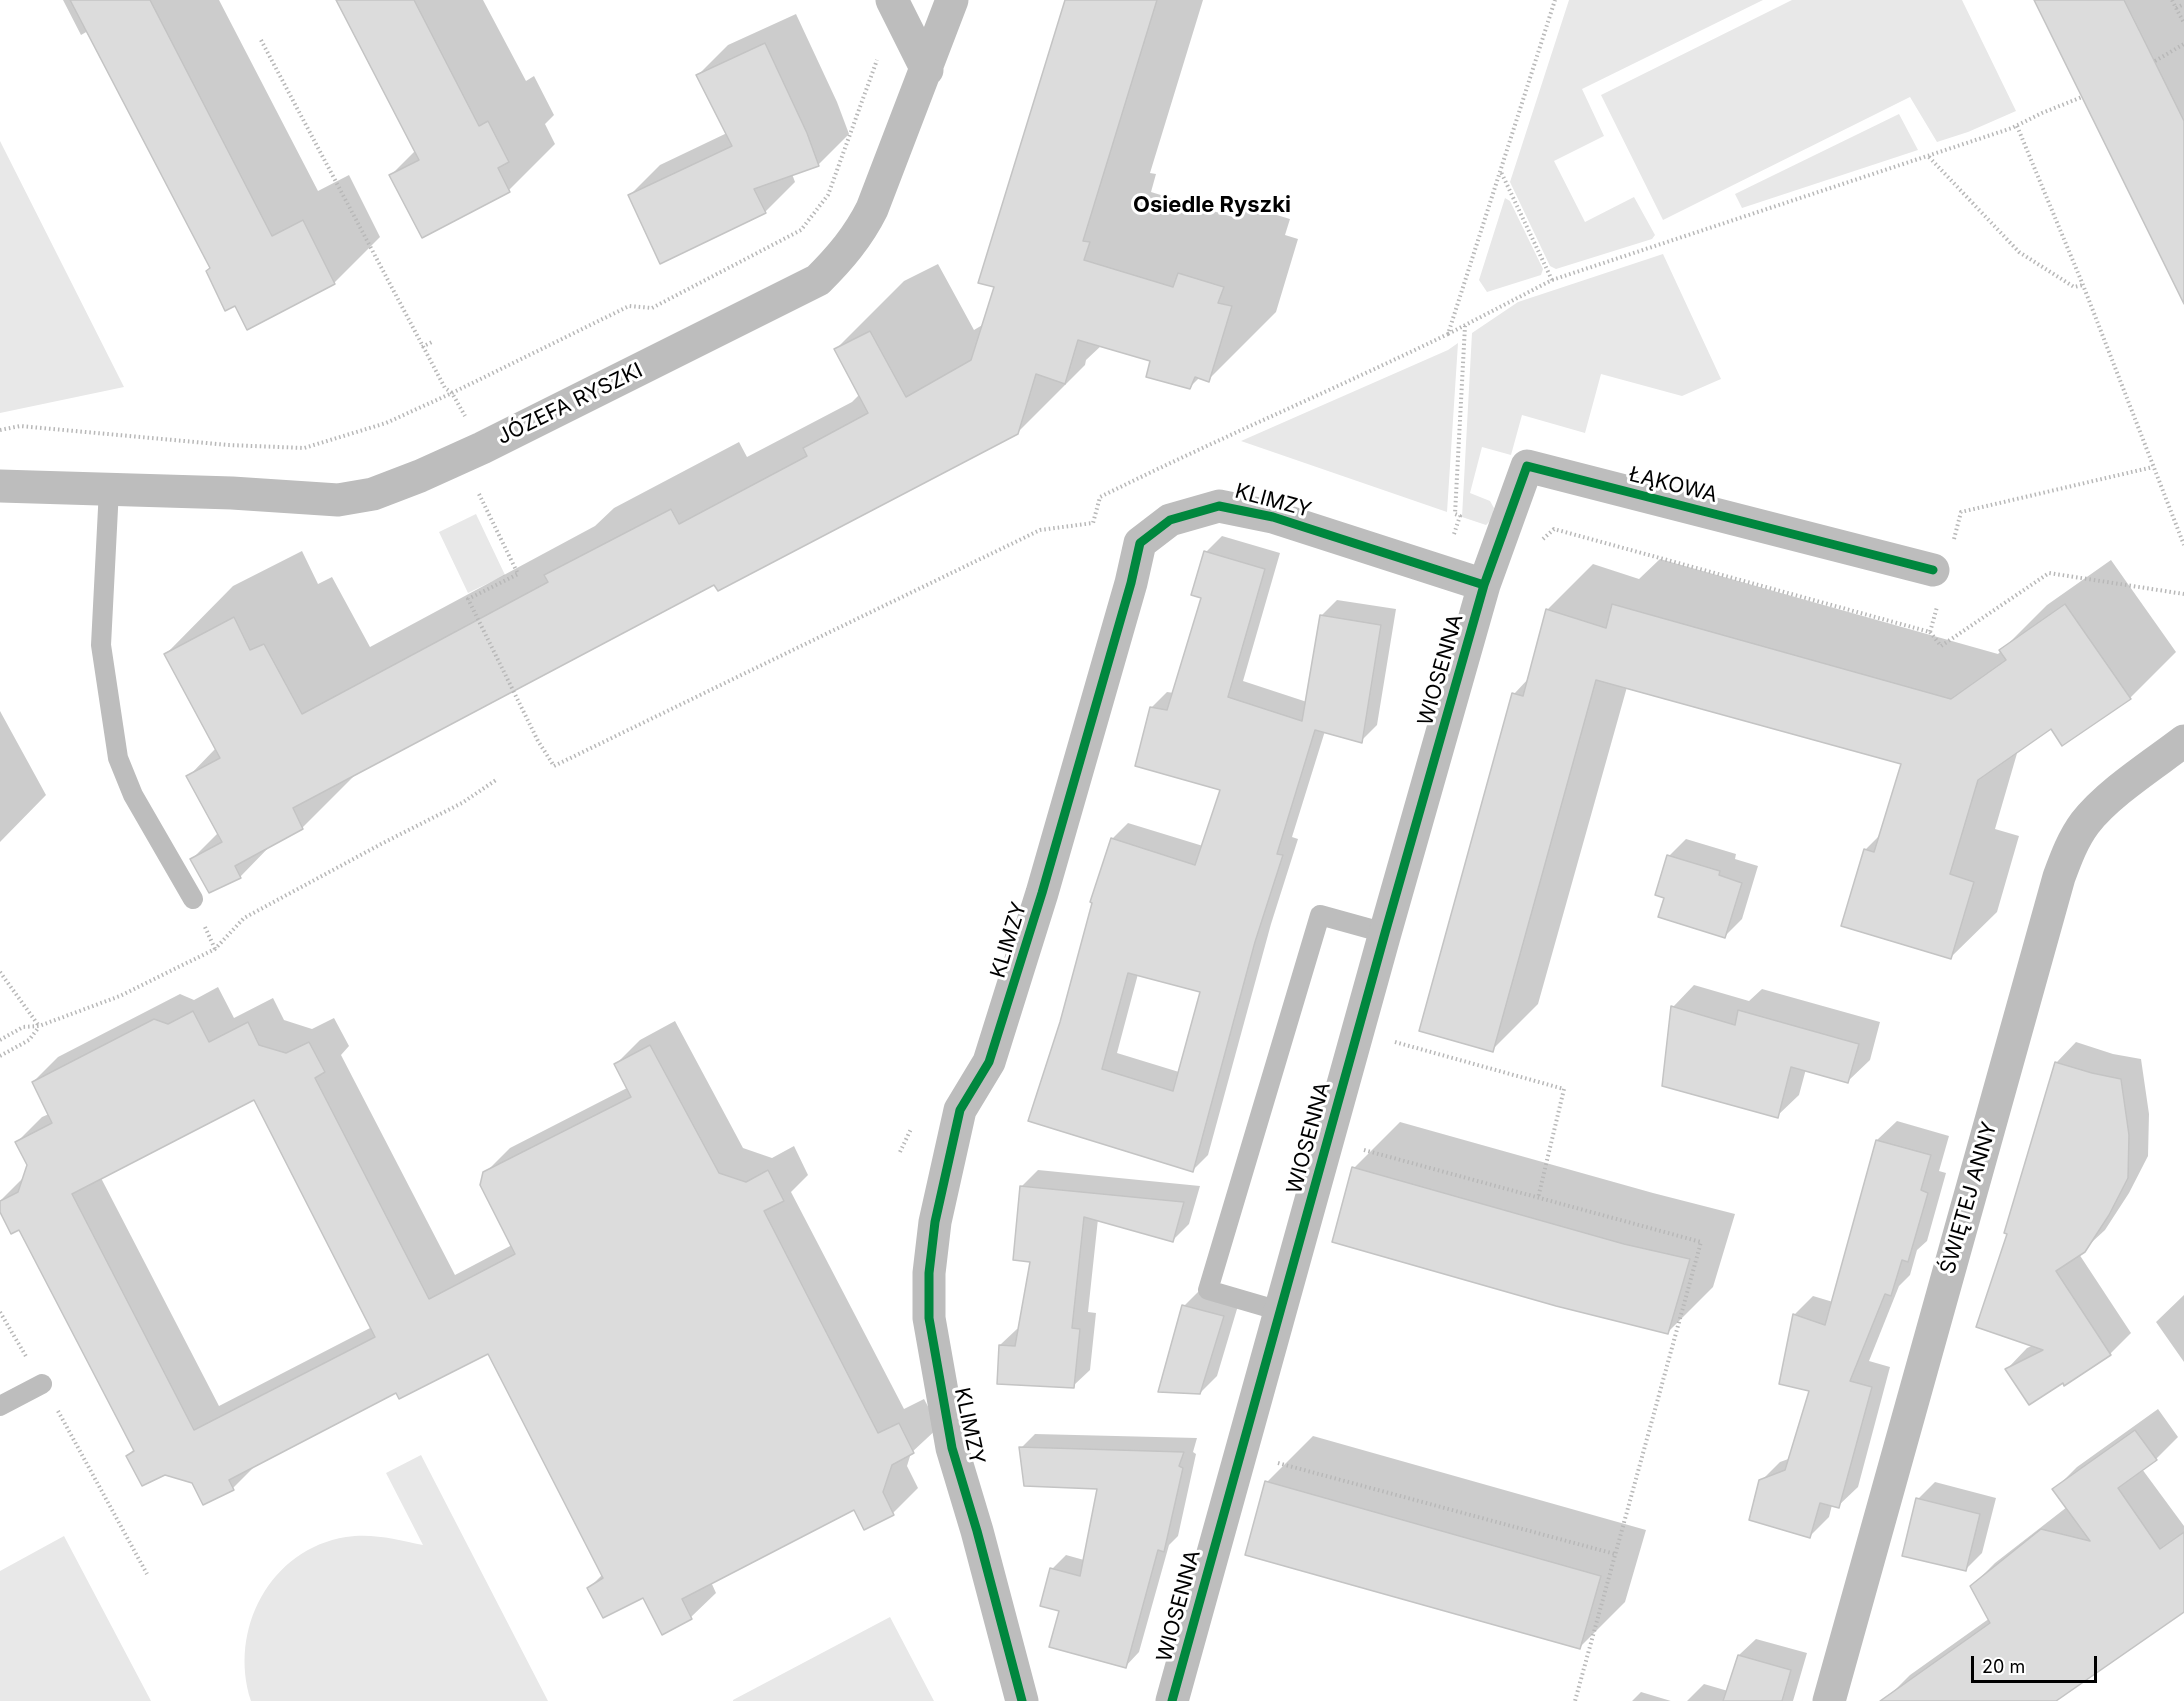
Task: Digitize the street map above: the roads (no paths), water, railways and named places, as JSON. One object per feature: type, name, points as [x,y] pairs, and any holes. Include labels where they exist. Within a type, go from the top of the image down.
[{"type":"street","name":"JÓZEFA RYSZKI","points":[[0,486],[232,493],[338,500],[373,494],[482,448],[818,280],[842,256],[860,233],[868,217],[890,168],[952,0]]},
{"type":"street","points":[[894,4],[927,70]]},
{"type":"street","name":"ŁĄKOWA","points":[[1484,585],[1527,465],[1936,585]]},
{"type":"street","name":"KLIMZY","points":[[1022,1701],[977,1531],[952,1448],[929,1318],[929,1273],[934,1222],[960,1110],[989,1062],[1042,893],[1131,583],[1140,543],[1170,520],[1219,506],[1273,517],[1484,585]]},
{"type":"street","name":"WIOSENNA","points":[[1172,1701],[1484,585]]},
{"type":"street","name":"ŚWIĘTEJ ANNY","points":[[1829,1701],[2068,851],[2085,823],[2109,798],[2184,741]]},
{"type":"lane","points":[[109,489],[102,645],[118,758],[133,795],[193,899]]},
{"type":"lane","points":[[1280,1311],[1208,1290],[1320,915],[1385,933]]},
{"type":"lane","points":[[0,1406],[42,1384]]},
{"type":"district","name":"Osiedle Ryszki","points":[[1212,205]]}]
